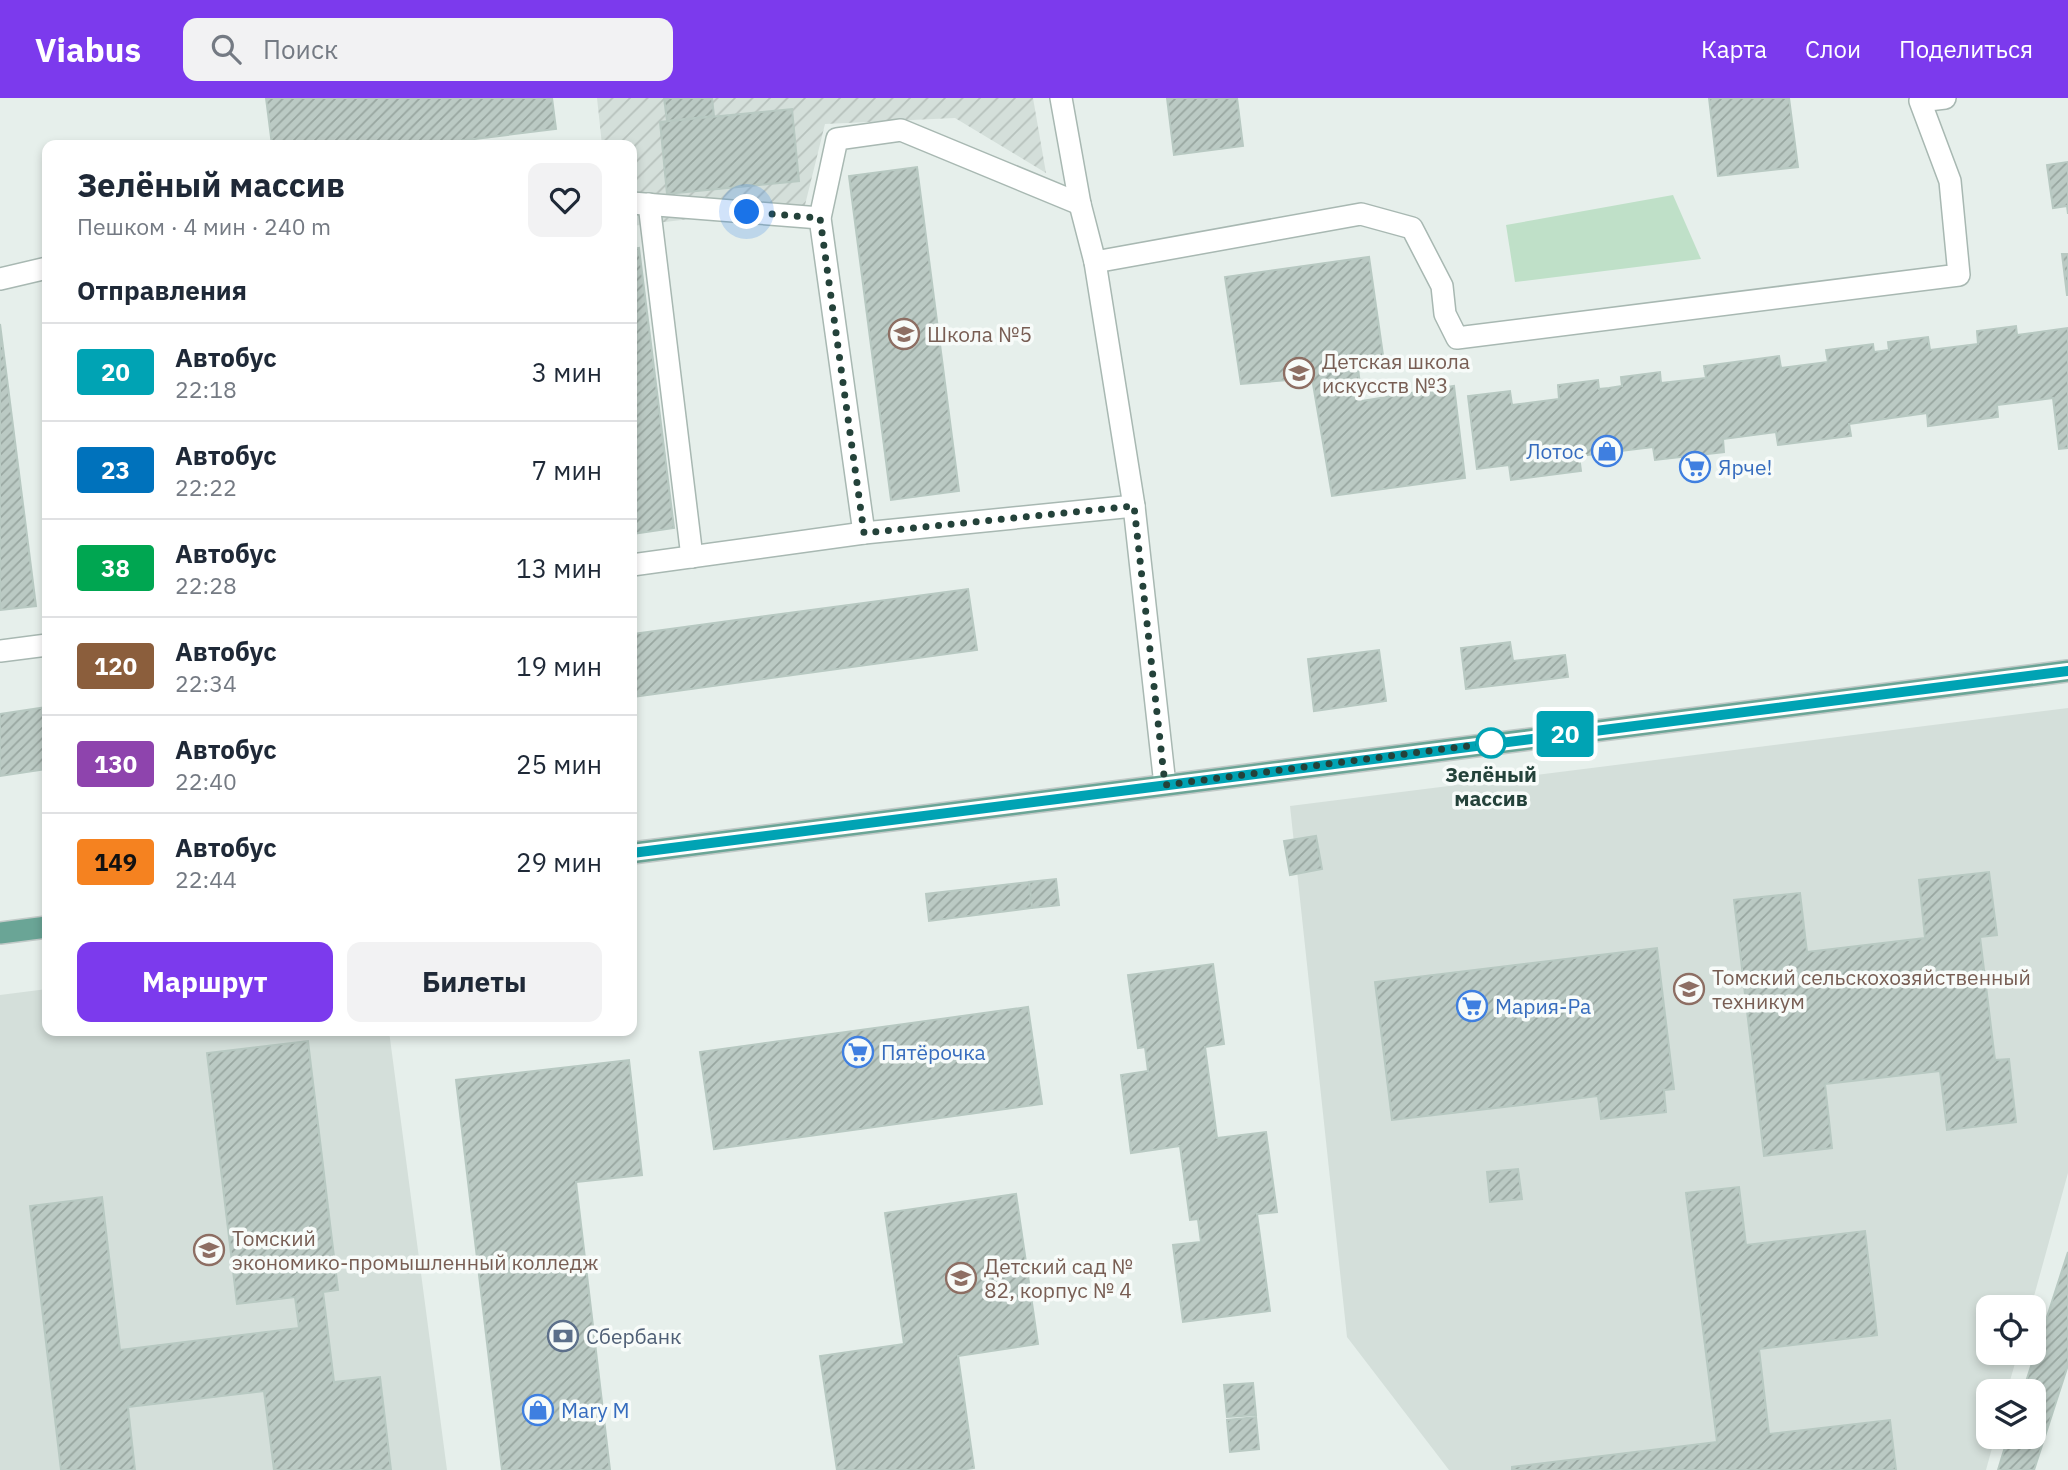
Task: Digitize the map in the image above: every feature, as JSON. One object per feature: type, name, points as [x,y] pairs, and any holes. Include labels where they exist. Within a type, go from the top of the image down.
[{"type":"main road","points":[[637,852],[2068,671]]},
{"type":"main road","points":[[0,933],[42,928]]},
{"type":"lane","points":[[1061,98],[1080,204],[1095,262],[1134,506],[1165,785]]},
{"type":"lane","points":[[1095,262],[1361,214],[1412,229],[1442,286],[1445,314],[1457,338],[1959,275],[1950,181],[1917,99],[1945,98]]},
{"type":"lane","points":[[864,533],[820,218],[837,139],[901,130],[1080,204]]},
{"type":"lane","points":[[692,557],[640,204],[820,218]]},
{"type":"lane","points":[[0,279],[42,269]]},
{"type":"lane","points":[[637,564],[864,533],[1134,506]]},
{"type":"lane","points":[[0,651],[42,646]]},
{"type":"shaded area","points":[[597,98],[1033,98],[1046,173],[955,118],[825,124],[805,205],[637,225],[637,140],[601,140]]},
{"type":"shaded area","name":"Томский сельскохозяйственный техникум","points":[[2068,708],[2068,1173],[2034,1295],[1976,1295],[1976,1365],[2015,1365],[2010,1379],[1976,1379],[1976,1449],[1992,1449],[1986,1470],[1449,1470],[1347,1337],[1290,806]]},
{"type":"shaded area","name":"Томский экономико-промышленный колледж","points":[[42,990],[42,1036],[390,1036],[447,1470],[0,1470],[0,995]]},
{"type":"green space","points":[[1673,195],[1701,259],[1515,282],[1506,225]]},
{"type":"building","points":[[266,98],[552,98],[556,129],[466,140],[271,140]]},
{"type":"building","points":[[664,98],[712,98],[714,116],[667,121]]},
{"type":"building","points":[[1167,98],[1237,98],[1243,146],[1174,155]]},
{"type":"building","points":[[1709,98],[1789,98],[1798,167],[1718,176]]},
{"type":"building","points":[[792,109],[799,181],[667,194],[660,122]]},
{"type":"building","points":[[2068,162],[2068,214],[2067,206],[2053,208],[2047,165]]},
{"type":"building","name":"Школа №5","points":[[917,167],[959,491],[891,500],[849,176]]},
{"type":"building","points":[[637,248],[674,528],[637,533]]},
{"type":"building","points":[[2062,254],[2068,254],[2068,295],[2067,295]]},
{"type":"building","name":"Детская школа искусств №3","points":[[1369,257],[1384,362],[1358,368],[1362,401],[1454,386],[1465,478],[1332,496],[1312,378],[1241,384],[1225,277]]},
{"type":"building","points":[[0,324],[36,606],[0,610]]},
{"type":"building","points":[[2016,326],[2017,335],[2068,328],[2068,448],[2059,449],[2053,398],[1997,405],[1998,417],[1928,426],[1927,413],[1849,424],[1851,436],[1778,445],[1776,432],[1723,439],[1724,452],[1655,460],[1653,447],[1579,456],[1581,471],[1511,480],[1509,465],[1477,469],[1468,396],[1510,391],[1512,405],[1559,399],[1558,385],[1598,380],[1599,389],[1609,388],[1622,386],[1621,377],[1660,372],[1661,383],[1706,378],[1704,366],[1779,356],[1781,368],[1828,362],[1826,350],[1873,344],[1874,352],[1889,350],[1888,342],[1928,337],[1930,350],[1978,344],[1977,331]]},
{"type":"building","points":[[968,589],[977,650],[637,696],[637,633]]},
{"type":"building","points":[[1510,642],[1513,661],[1565,655],[1568,677],[1466,689],[1461,648]]},
{"type":"building","points":[[1379,650],[1386,701],[1314,711],[1308,659]]},
{"type":"building","points":[[42,708],[42,770],[0,776],[0,714]]},
{"type":"building","points":[[1316,836],[1322,869],[1290,875],[1284,841]]},
{"type":"building","points":[[1989,872],[1997,935],[1980,937],[1995,1060],[2009,1059],[2016,1122],[1947,1130],[1940,1071],[1825,1084],[1832,1148],[1764,1156],[1734,900],[1800,893],[1807,952],[1925,938],[1919,880]]},
{"type":"building","points":[[1056,879],[1059,905],[1032,908],[1029,882]]},
{"type":"building","points":[[1029,882],[1032,908],[929,921],[926,894]]},
{"type":"building","points":[[1657,948],[1674,1089],[1664,1090],[1666,1112],[1601,1119],[1598,1096],[1392,1120],[1375,982]]},
{"type":"building","points":[[1213,964],[1224,1044],[1205,1047],[1217,1138],[1266,1132],[1277,1212],[1257,1214],[1270,1311],[1183,1322],[1173,1245],[1201,1242],[1198,1219],[1190,1220],[1180,1146],[1131,1153],[1121,1075],[1148,1071],[1145,1047],[1138,1048],[1128,975]]},
{"type":"building","points":[[1028,1007],[1042,1104],[714,1149],[700,1052]]},
{"type":"building","points":[[308,1041],[338,1290],[323,1292],[334,1382],[380,1377],[391,1470],[274,1470],[264,1391],[128,1407],[135,1470],[61,1470],[30,1206],[102,1197],[120,1350],[299,1328],[295,1297],[237,1304],[207,1053]]},
{"type":"building","points":[[629,1060],[642,1175],[576,1182],[610,1470],[502,1470],[456,1080]]},
{"type":"building","points":[[1518,1169],[1522,1199],[1490,1202],[1487,1172]]},
{"type":"building","points":[[1739,1187],[1746,1245],[1865,1231],[1877,1335],[1759,1349],[1769,1434],[1890,1420],[1896,1470],[1512,1470],[1512,1467],[1717,1442],[1686,1193]]},
{"type":"building","name":"Детский сад № 82, корпус № 4","points":[[1016,1194],[1038,1344],[958,1356],[974,1468],[837,1470],[820,1356],[904,1344],[885,1213]]},
{"type":"building","points":[[2068,1252],[2068,1365],[2046,1433],[2046,1379],[2027,1379],[2031,1365],[2046,1365],[2046,1320]]},
{"type":"building","points":[[1253,1383],[1256,1415],[1227,1417],[1224,1385]]},
{"type":"building","points":[[1256,1417],[1259,1449],[1230,1452],[1227,1420]]},
{"type":"building","points":[[2004,1449],[2041,1449],[2034,1470],[1998,1470]]},
{"type":"bus line","name":"20","points":[[637,852],[2068,671]]},
{"type":"place","name":"Школа №5","points":[[904,334]]},
{"type":"place","name":"Детская школа искусств №3","points":[[1299,373]]},
{"type":"place","name":"Лотос","points":[[1607,451]]},
{"type":"place","name":"Ярче!","points":[[1695,467]]},
{"type":"place","name":"Зелёный массив","points":[[1491,743]]},
{"type":"place","name":"Томский сельскохозяйственный техникум","points":[[1689,989]]},
{"type":"place","name":"Мария-Ра","points":[[1472,1006]]},
{"type":"place","name":"Пятёрочка","points":[[858,1052]]},
{"type":"place","name":"Томский экономико-промышленный колледж","points":[[209,1250]]},
{"type":"place","name":"Детский сад № 82, корпус № 4","points":[[961,1278]]},
{"type":"place","name":"Сбербанк","points":[[563,1336]]},
{"type":"place","name":"Mary M","points":[[538,1410]]},
{"type":"route","points":[[747,212],[820,218],[864,533],[1134,506],[1165,785],[1491,743]]}]
